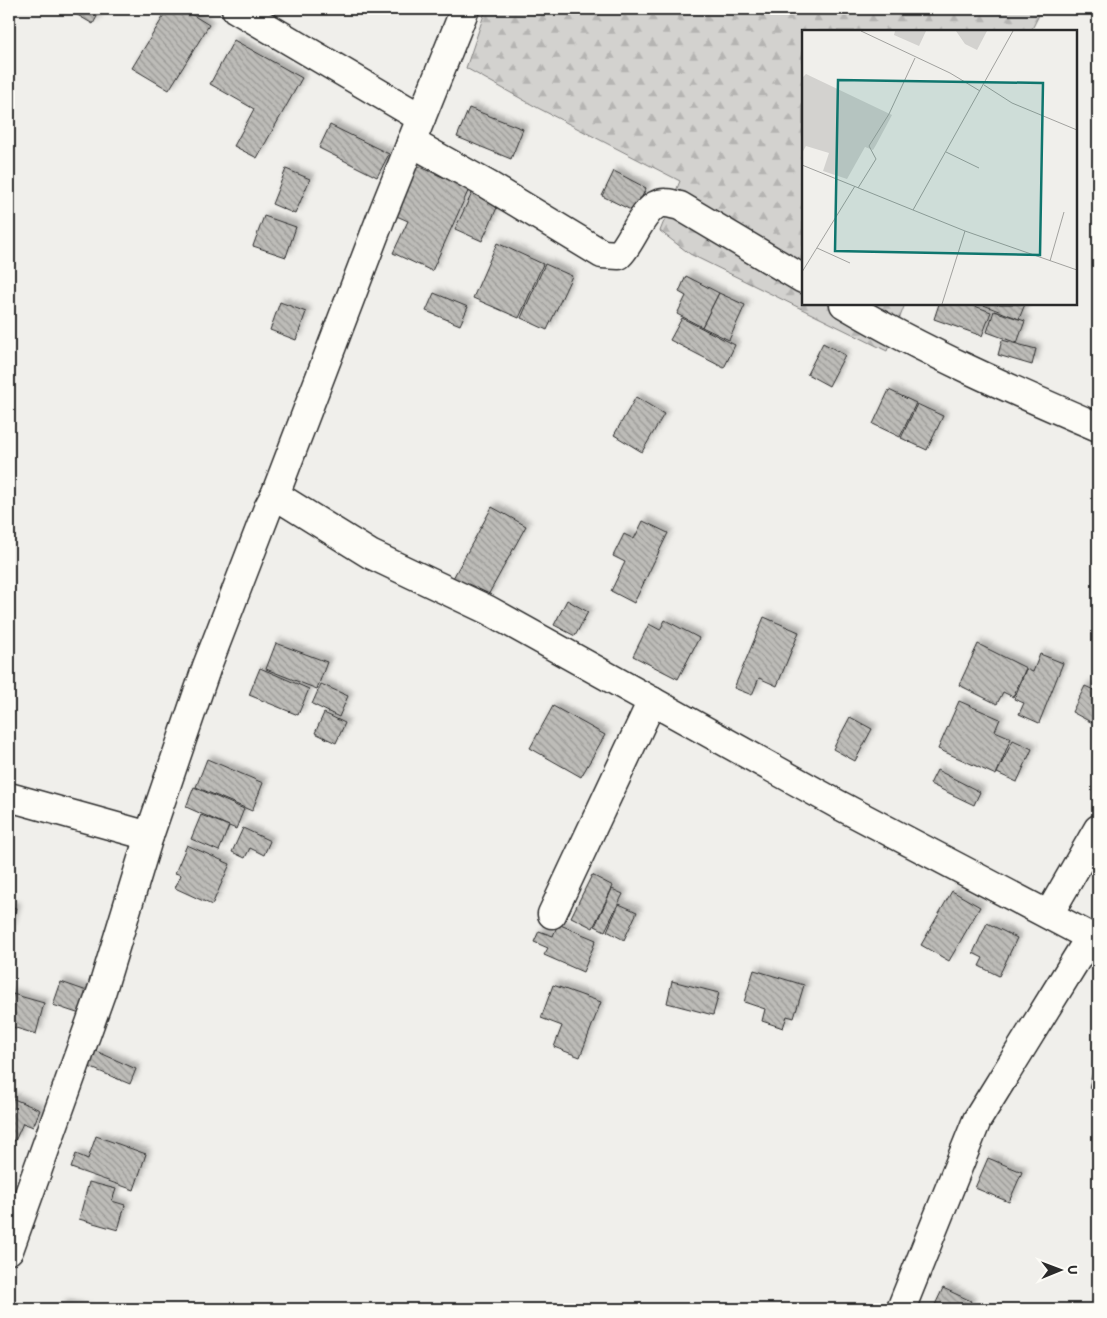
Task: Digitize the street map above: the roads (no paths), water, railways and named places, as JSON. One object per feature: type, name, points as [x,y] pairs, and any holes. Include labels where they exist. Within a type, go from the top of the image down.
[{"type":"street","points":[[236,9],[416,130],[488,185],[602,254],[610,256],[618,254],[625,249],[647,212],[654,205],[663,203],[680,206],[802,278]]},
{"type":"street","points":[[9,1250],[102,990],[149,836],[207,666],[378,224],[465,9]]},
{"type":"street","points":[[846,305],[891,332],[1021,394],[1098,427]]},
{"type":"street","points":[[275,494],[370,554],[488,610],[839,805],[1094,939],[977,1120],[901,1309]]},
{"type":"street","points":[[552,914],[652,701]]},
{"type":"street","points":[[9,797],[149,836]]},
{"type":"street","points":[[1049,914],[1098,829]]}]
